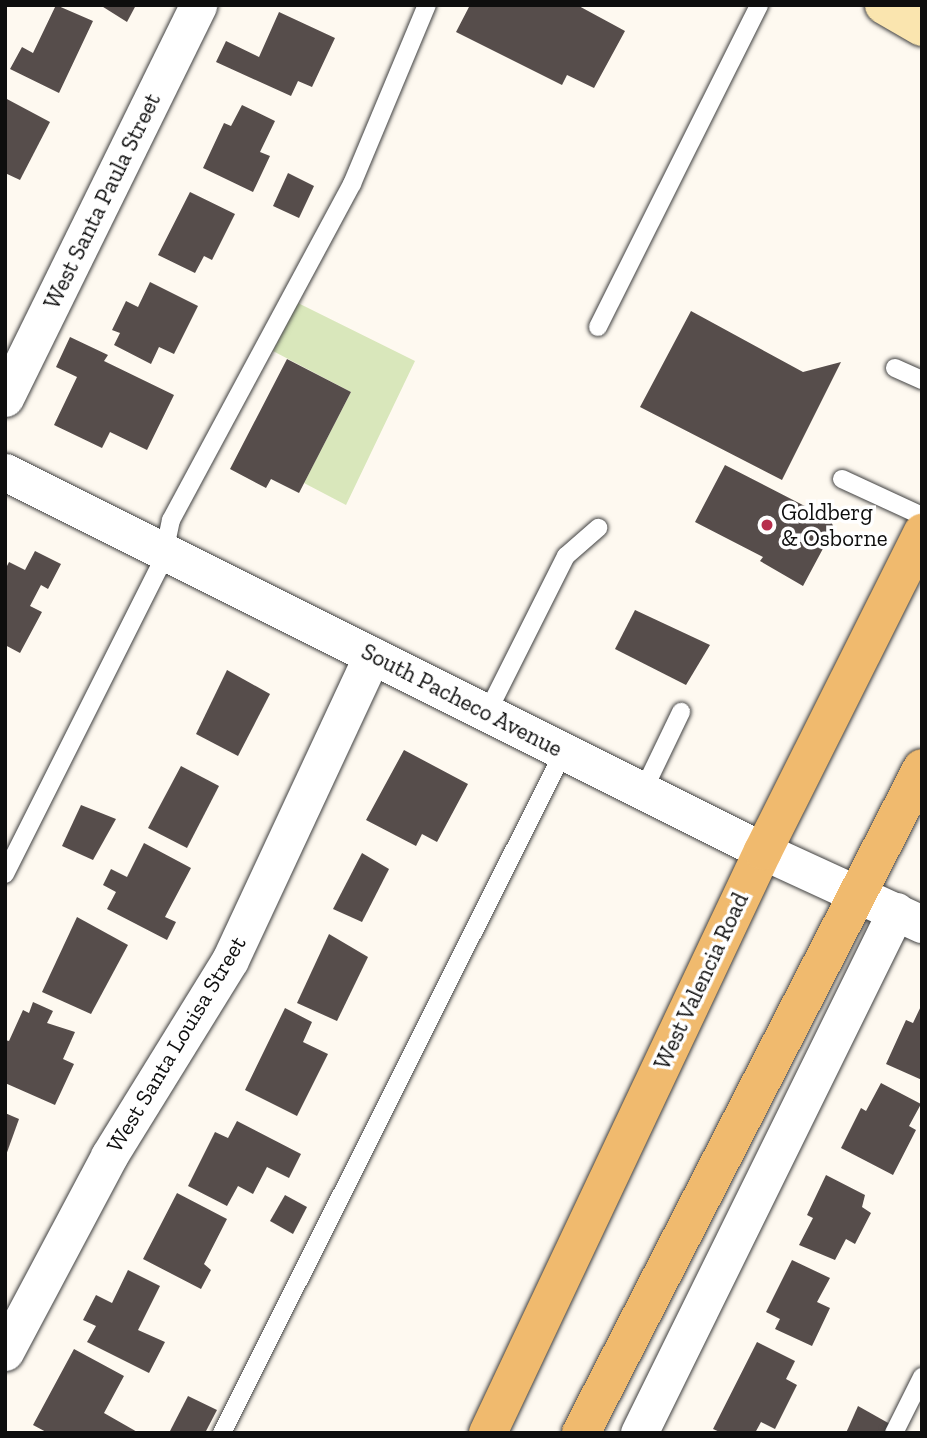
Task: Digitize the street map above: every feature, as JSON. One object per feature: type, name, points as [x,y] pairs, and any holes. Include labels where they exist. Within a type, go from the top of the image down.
[{"type":"main road","points":[[884,5],[922,27]]},
{"type":"main road","name":"West Valencia Road","points":[[488,1433],[763,851],[922,533]]},
{"type":"main road","points":[[581,1433],[855,894],[917,789]]},
{"type":"street","name":"West Santa Paula Street","points":[[5,398],[198,5]]},
{"type":"street","name":"South Pacheco Avenue","points":[[5,472],[763,851],[909,917]]},
{"type":"street","name":"West Santa Louisa Street","points":[[5,1352],[109,1156],[230,960],[372,655]]},
{"type":"street","points":[[639,1433],[909,917]]},
{"type":"lane","points":[[5,874],[164,551],[171,520],[358,172],[427,5]]},
{"type":"lane","points":[[598,327],[759,5]]},
{"type":"lane","points":[[895,368],[922,380]]},
{"type":"lane","points":[[842,479],[922,516]]},
{"type":"lane","points":[[487,713],[566,556],[598,528]]},
{"type":"lane","points":[[643,791],[681,712]]},
{"type":"lane","points":[[222,1433],[564,751]]},
{"type":"lane","points":[[894,1433],[922,1377]]},
{"type":"green space","points":[[298,303],[415,361],[346,505],[304,483],[351,392],[273,351]]},
{"type":"building","points":[[56,5],[93,21],[59,93],[10,69],[22,47],[33,53]]},
{"type":"building","points":[[100,5],[136,5],[127,22]]},
{"type":"building","points":[[470,5],[577,5],[625,31],[594,88],[567,75],[562,85],[456,32]]},
{"type":"building","points":[[279,12],[335,38],[312,87],[298,81],[291,96],[216,62],[226,41],[259,57]]},
{"type":"building","points":[[5,98],[50,122],[20,180],[5,173]]},
{"type":"building","points":[[242,105],[275,121],[260,152],[270,156],[253,192],[203,168],[224,123],[231,126]]},
{"type":"building","points":[[288,173],[314,186],[299,218],[273,206]]},
{"type":"building","points":[[190,192],[235,214],[212,260],[204,256],[195,273],[158,255]]},
{"type":"building","points":[[150,282],[198,306],[174,354],[159,347],[151,364],[114,345],[120,333],[112,330],[126,301],[138,307]]},
{"type":"building","points":[[691,311],[803,372],[841,362],[782,480],[640,407]]},
{"type":"building","points":[[70,337],[108,355],[104,361],[174,395],[147,450],[110,432],[102,448],[54,425],[77,377],[56,367]]},
{"type":"building","points":[[287,359],[351,392],[299,493],[271,479],[266,488],[230,469]]},
{"type":"building","name":"Goldberg & Osborne","points":[[725,465],[830,519],[834,528],[803,586],[760,561],[763,557],[695,522]]},
{"type":"building","points":[[35,551],[61,564],[48,589],[41,585],[30,606],[42,612],[20,653],[5,645],[5,570],[9,562],[25,570]]},
{"type":"building","points":[[635,610],[710,645],[686,685],[615,649]]},
{"type":"building","points":[[227,670],[270,694],[238,756],[196,734]]},
{"type":"building","points":[[404,750],[468,784],[437,842],[422,834],[416,846],[366,820]]},
{"type":"building","points":[[181,766],[219,786],[187,848],[148,828]]},
{"type":"building","points":[[81,805],[116,819],[93,860],[62,846]]},
{"type":"building","points":[[144,843],[191,868],[165,917],[176,922],[167,940],[107,909],[116,892],[103,885],[111,869],[127,877]]},
{"type":"building","points":[[362,853],[389,869],[362,922],[333,909]]},
{"type":"building","points":[[77,917],[128,945],[91,1014],[42,992]]},
{"type":"building","points":[[329,934],[368,957],[337,1021],[297,1003]]},
{"type":"building","points":[[33,1002],[53,1011],[47,1023],[75,1032],[63,1059],[74,1064],[55,1105],[5,1083],[5,1040],[9,1041],[23,1010],[29,1013]]},
{"type":"building","points":[[922,1004],[922,1080],[886,1064],[906,1020],[913,1023]]},
{"type":"building","points":[[285,1008],[312,1022],[303,1042],[328,1054],[297,1116],[245,1090]]},
{"type":"building","points":[[881,1083],[921,1104],[909,1126],[916,1130],[893,1175],[841,1148],[861,1108],[866,1111]]},
{"type":"building","points":[[5,1113],[19,1119],[5,1158]]},
{"type":"building","points":[[237,1121],[301,1154],[289,1178],[267,1167],[253,1194],[238,1186],[227,1206],[188,1186],[215,1132],[228,1138]]},
{"type":"building","points":[[826,1175],[865,1195],[862,1207],[871,1213],[855,1244],[846,1239],[835,1260],[799,1245],[813,1218],[807,1215]]},
{"type":"building","points":[[177,1193],[227,1219],[204,1264],[211,1270],[201,1289],[143,1259]]},
{"type":"building","points":[[285,1195],[307,1207],[293,1234],[270,1221]]},
{"type":"building","points":[[792,1260],[830,1278],[817,1302],[830,1308],[812,1346],[775,1329],[780,1319],[766,1312]]},
{"type":"building","points":[[128,1270],[160,1286],[138,1330],[165,1342],[149,1373],[87,1342],[96,1326],[83,1320],[96,1295],[112,1303]]},
{"type":"building","points":[[757,1342],[795,1361],[786,1379],[797,1385],[775,1429],[761,1422],[755,1433],[722,1433],[713,1429]]},
{"type":"building","points":[[74,1349],[124,1376],[104,1413],[139,1433],[48,1433],[33,1425]]},
{"type":"building","points":[[188,1396],[217,1410],[205,1433],[169,1433]]},
{"type":"building","points":[[858,1406],[890,1424],[886,1433],[846,1433]]},
{"type":"place","name":"Goldberg & Osborne","points":[[767,525]]}]
